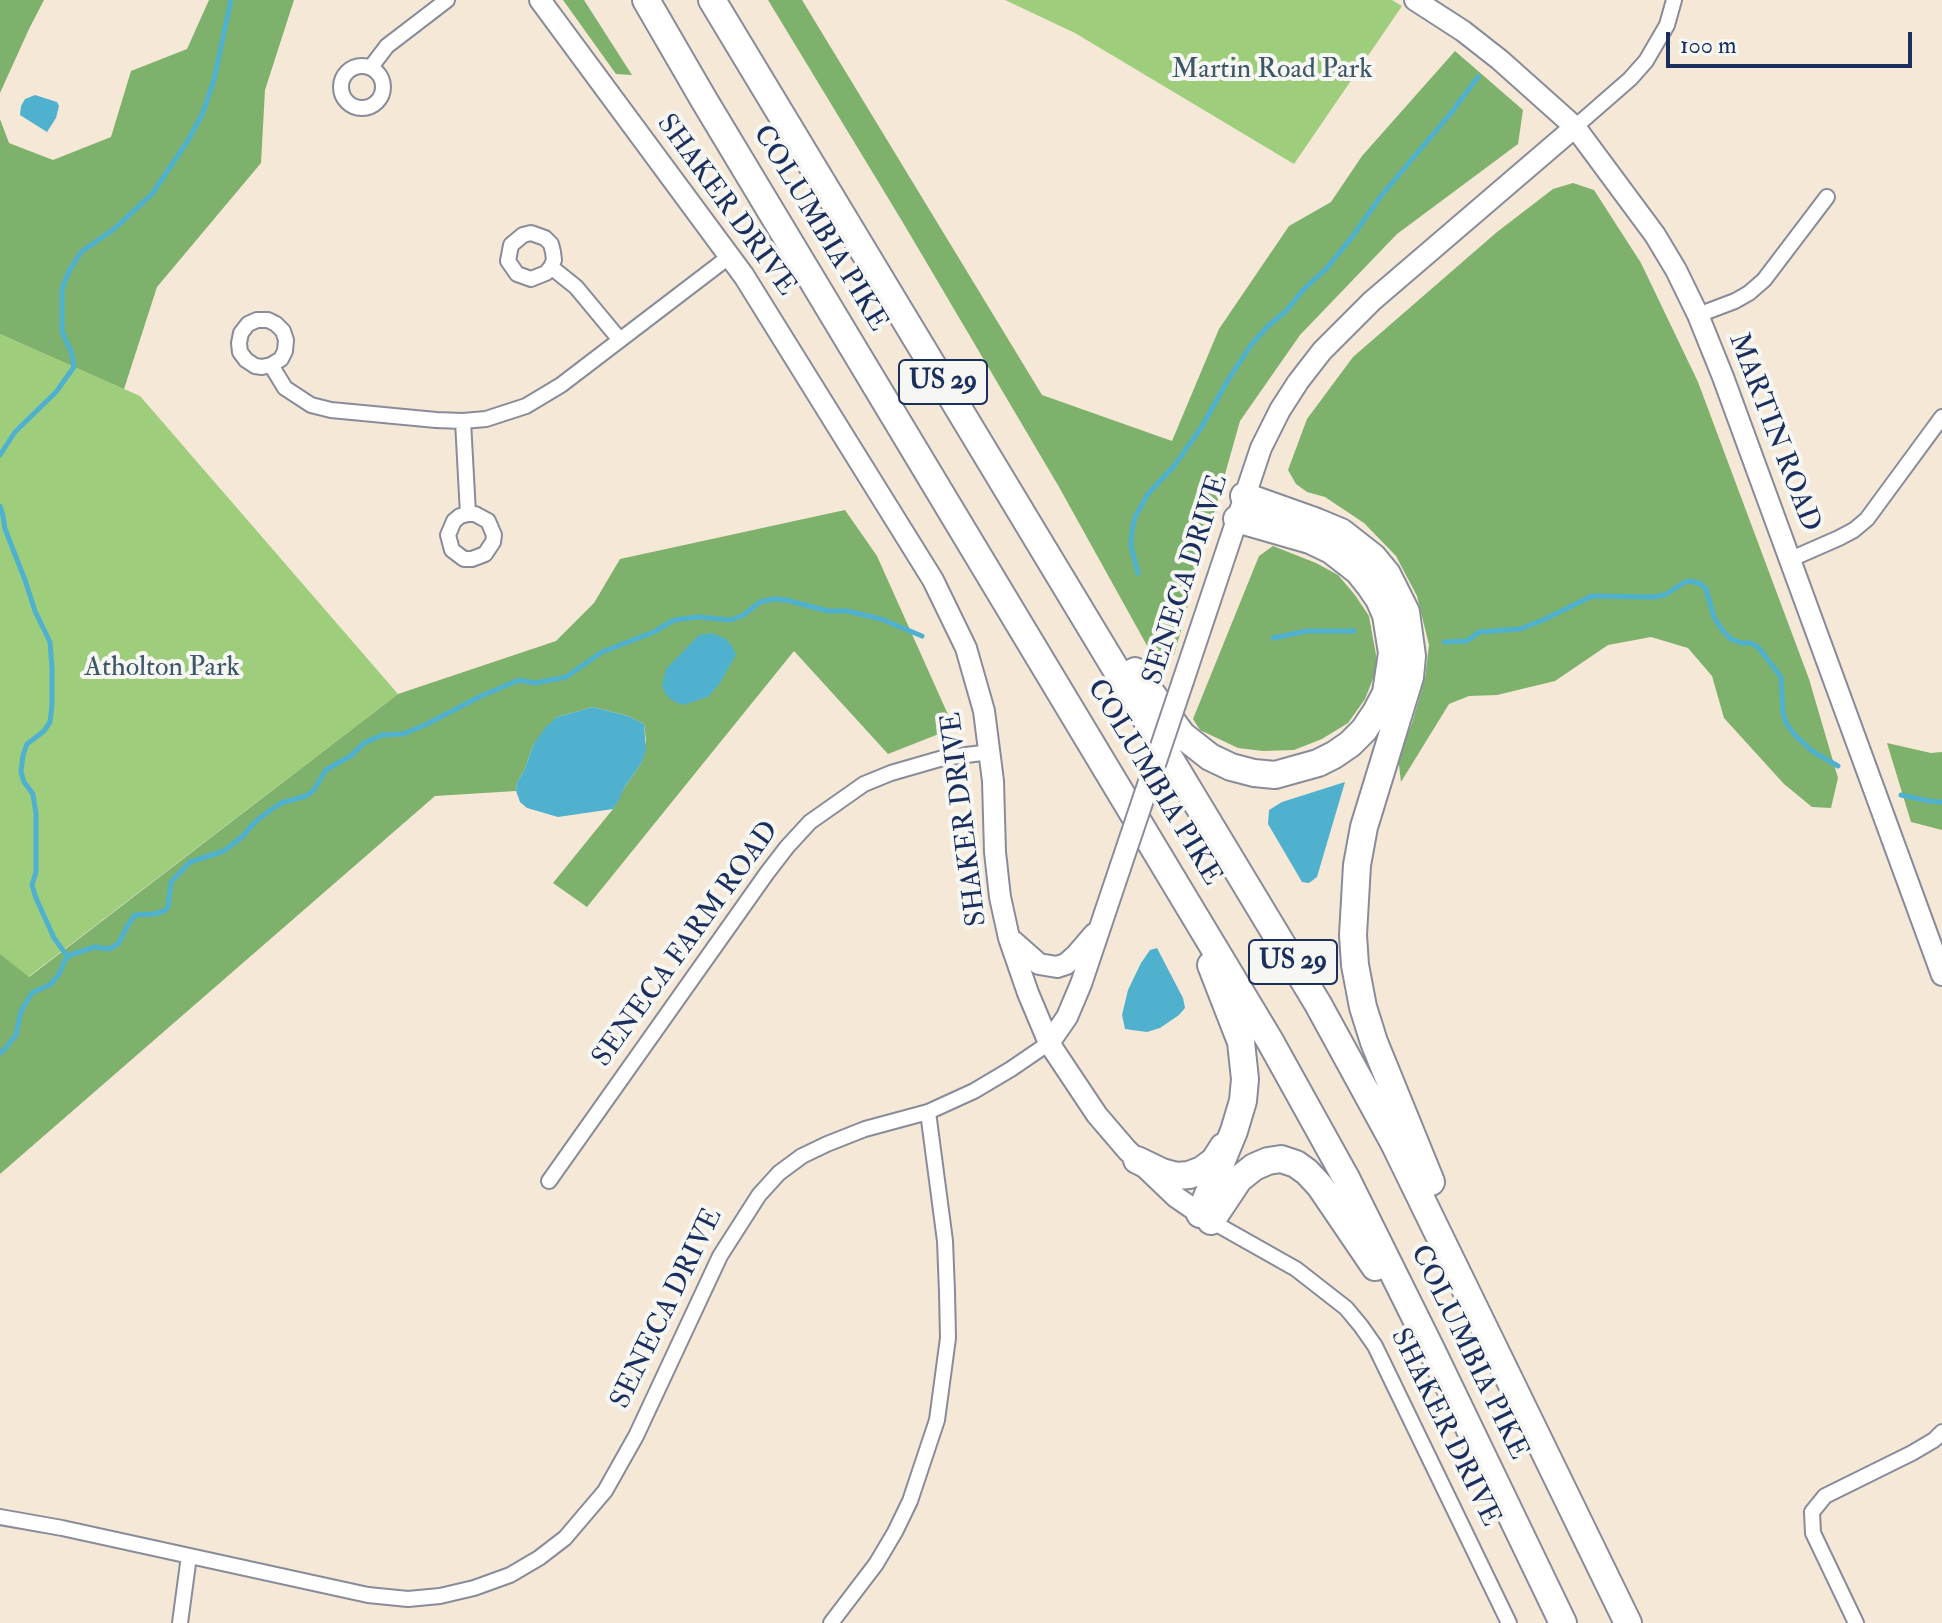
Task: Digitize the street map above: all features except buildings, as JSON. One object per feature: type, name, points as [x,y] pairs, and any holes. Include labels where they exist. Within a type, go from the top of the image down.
[{"type":"highway","points":[[637,0],[704,100]]},
{"type":"highway","name":"COLUMBIA PIKE","points":[[646,0],[1270,1041],[1338,1164],[1563,1623]]},
{"type":"highway","name":"COLUMBIA PIKE","points":[[712,0],[1318,1004],[1394,1143],[1628,1623]]},
{"type":"highway","points":[[725,0],[849,226]]},
{"type":"highway","points":[[1036,537],[1182,735],[1210,757],[1231,767],[1275,775],[1318,763],[1334,755],[1364,730],[1386,693],[1392,653],[1391,635],[1379,599],[1358,571],[1331,550],[1241,507]]},
{"type":"highway","points":[[1241,507],[1317,522],[1341,532],[1373,557],[1387,574],[1406,612],[1412,656],[1410,677],[1364,827],[1353,901],[1355,965],[1374,1042],[1522,1403]]},
{"type":"highway","points":[[1183,894],[1241,1042],[1245,1079],[1243,1101],[1206,1218]]},
{"type":"highway","points":[[1137,1160],[1162,1172],[1176,1176],[1189,1175],[1214,1161],[1234,1131]]},
{"type":"highway","points":[[1206,1218],[1239,1179],[1254,1167],[1281,1159],[1296,1164],[1320,1186],[1432,1351]]},
{"type":"street","points":[[371,67],[387,46],[447,0]]},
{"type":"street","name":"SHAKER DRIVE","points":[[540,0],[730,256],[933,580],[966,648],[984,711],[999,882],[1009,938],[1049,1043],[1097,1115],[1165,1187],[1206,1218],[1296,1269],[1346,1308],[1361,1326],[1375,1346],[1509,1623]]},
{"type":"street","name":"MARTIN ROAD","points":[[1415,0],[1488,50],[1575,127],[1655,235],[1676,270],[1698,315],[1791,559],[1941,972]]},
{"type":"street","points":[[1575,127],[1646,61],[1667,25],[1674,0]]},
{"type":"street","name":"SENECA DRIVE","points":[[0,1517],[368,1595],[408,1599],[474,1588],[510,1575],[565,1538],[605,1491],[636,1436],[720,1256],[759,1195],[779,1173],[802,1156],[827,1144],[865,1129],[928,1112],[974,1091],[1049,1043],[1067,1017],[1093,954],[1261,448],[1280,410],[1322,351],[1372,301],[1575,127]]},
{"type":"street","points":[[1698,315],[1735,301],[1764,280],[1827,197]]},
{"type":"street","points":[[271,365],[285,388],[311,405],[331,410],[463,421],[486,419],[526,406],[561,385],[730,256]]},
{"type":"street","points":[[551,267],[576,287],[620,340]]},
{"type":"street","points":[[1791,559],[1839,538],[1867,519],[1942,417]]},
{"type":"street","points":[[463,421],[468,514]]},
{"type":"street","name":"SENECA FARM ROAD","points":[[549,1181],[767,873],[810,822],[864,784],[891,773],[943,758],[990,752]]},
{"type":"street","points":[[1009,938],[1039,964],[1057,967],[1076,955],[1103,921]]},
{"type":"street","points":[[831,1623],[876,1564],[895,1532],[910,1501],[937,1420],[948,1338],[947,1292],[945,1241],[928,1112]]},
{"type":"street","points":[[1856,1623],[1813,1533],[1812,1512],[1825,1496],[1912,1453],[1942,1432]]},
{"type":"street","points":[[180,1623],[189,1556]]},
{"type":"green space","points":[[0,0],[44,0],[0,93]]},
{"type":"green space","points":[[209,0],[294,0],[265,90],[261,163],[157,287],[124,389],[0,334],[0,119],[9,143],[53,160],[111,137],[131,71],[187,49]]},
{"type":"green space","points":[[563,0],[584,0],[632,75],[616,74]]},
{"type":"green space","points":[[768,0],[802,0],[1042,395],[1172,441],[1219,329],[1289,226],[1331,202],[1362,156],[1455,51],[1523,110],[1518,144],[1397,234],[1300,335],[1240,421],[1174,655],[1155,660],[1059,487]]},
{"type":"green space","name":"Martin Road Park","points":[[1005,0],[1392,0],[1402,6],[1294,164],[1075,33]]},
{"type":"green space","points":[[1573,183],[1594,190],[1641,263],[1698,382],[1809,679],[1838,778],[1831,808],[1812,807],[1784,784],[1724,718],[1712,676],[1688,648],[1651,637],[1608,645],[1555,681],[1497,695],[1469,696],[1449,704],[1401,782],[1398,757],[1425,678],[1429,645],[1417,596],[1396,556],[1364,523],[1325,497],[1307,492],[1296,484],[1288,470],[1307,419],[1353,357],[1497,232],[1553,189]]},
{"type":"green space","name":"Atholton Park","points":[[0,334],[140,396],[398,694],[28,977],[0,954]]},
{"type":"green space","points":[[845,510],[877,556],[954,728],[888,754],[794,651],[587,907],[553,883],[613,809],[642,762],[646,741],[644,724],[628,716],[593,707],[557,717],[533,745],[516,791],[435,796],[0,1174],[0,954],[29,977],[398,694],[556,641],[594,603],[620,559]]},
{"type":"green space","points":[[1273,546],[1338,575],[1369,616],[1378,666],[1365,699],[1348,723],[1322,739],[1294,750],[1263,751],[1238,748],[1200,730],[1193,719],[1259,556]]},
{"type":"green space","points":[[1887,743],[1931,753],[1942,752],[1942,830],[1911,822]]},
{"type":"water","points":[[35,95],[57,102],[59,106],[47,132],[20,115],[25,99]]},
{"type":"water","points":[[712,633],[726,639],[736,655],[720,683],[708,697],[683,705],[673,701],[662,686],[666,669],[699,635]]},
{"type":"water","points":[[593,707],[628,716],[644,724],[646,750],[619,800],[613,809],[558,817],[527,808],[520,802],[516,791],[533,745],[557,717]]},
{"type":"water","points":[[1345,782],[1317,877],[1309,883],[1302,882],[1268,824],[1269,810],[1282,802]]},
{"type":"water","points":[[1157,948],[1183,998],[1185,1008],[1160,1028],[1147,1032],[1125,1029],[1122,1015],[1128,990],[1141,963],[1150,950]]},
{"type":"waterway","points":[[0,455],[15,432],[56,392],[74,367],[62,332],[62,289],[69,271],[81,252],[114,229],[152,194],[202,115],[214,80],[231,0]]},
{"type":"waterway","points":[[1138,573],[1131,546],[1132,531],[1135,517],[1148,494],[1174,466],[1201,428],[1251,345],[1327,268],[1478,77]]},
{"type":"waterway","points":[[0,506],[5,529],[35,611],[50,642],[50,722],[27,744],[21,772],[33,794],[36,814],[36,872],[32,885],[54,938],[68,957]]},
{"type":"waterway","points":[[1444,642],[1467,641],[1479,632],[1520,629],[1592,596],[1654,597],[1665,595],[1685,582],[1701,584],[1706,589],[1714,617],[1723,631],[1731,639],[1759,648],[1781,677],[1783,713],[1795,735],[1812,751],[1838,766]]},
{"type":"waterway","points":[[0,1053],[16,1035],[21,1011],[32,993],[51,984],[70,955],[95,947],[109,949],[118,944],[135,915],[164,911],[168,907],[171,882],[190,862],[224,851],[272,809],[306,796],[313,791],[326,770],[352,755],[364,743],[382,735],[403,734],[519,680],[535,683],[566,677],[602,652],[654,632],[674,620],[698,617],[730,620],[742,616],[760,602],[774,599],[881,619],[922,636]]},
{"type":"waterway","points":[[1273,638],[1307,631],[1354,631]]},
{"type":"waterway","points":[[1901,795],[1942,802]]}]
